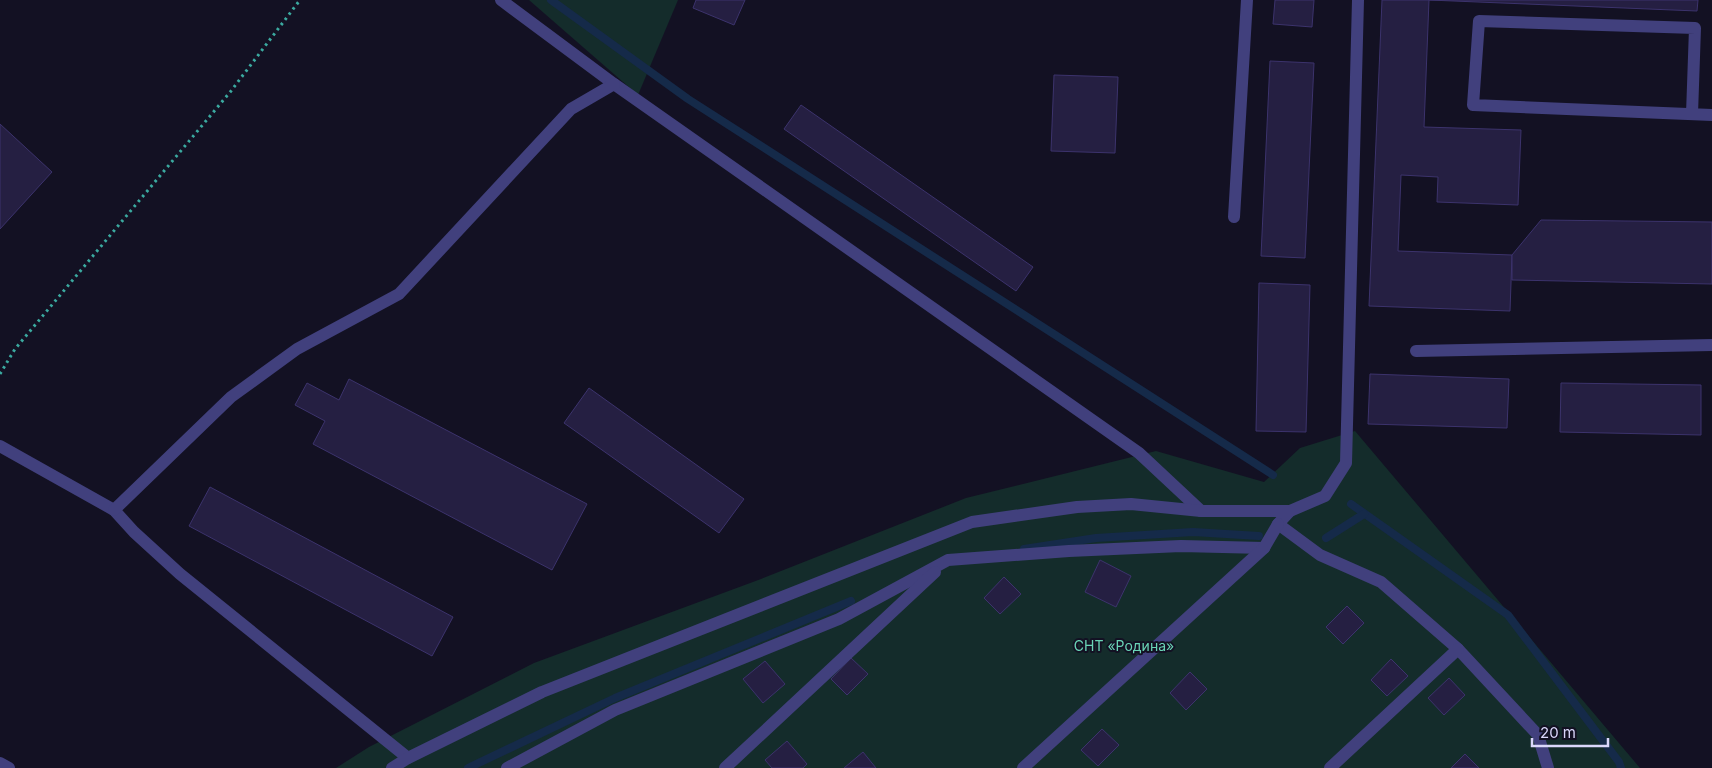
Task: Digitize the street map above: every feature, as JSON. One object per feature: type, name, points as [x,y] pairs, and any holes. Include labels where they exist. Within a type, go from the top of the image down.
[{"type":"street","points":[[501,0],[614,84],[1139,453],[1201,511]]},
{"type":"street","points":[[1234,218],[1247,0]]},
{"type":"street","points":[[1023,768],[1264,548],[1278,524],[1290,511],[1324,496],[1346,463],[1358,0]]},
{"type":"street","points":[[1692,114],[1695,28],[1479,21],[1473,105],[1712,115]]},
{"type":"street","points":[[114,510],[231,397],[297,349],[399,294],[571,109],[614,84]]},
{"type":"street","points":[[1416,351],[1712,345]]},
{"type":"street","points":[[0,446],[114,510],[134,532],[180,574],[408,758]]},
{"type":"street","points":[[392,768],[408,758],[542,692],[972,522],[1077,507],[1131,504],[1201,511],[1290,511]]},
{"type":"street","points":[[1278,524],[1320,555],[1381,582],[1458,650],[1538,735],[1548,768]]},
{"type":"street","points":[[506,768],[615,710],[839,619],[948,560],[1172,546],[1264,548]]},
{"type":"street","points":[[725,768],[948,560]]},
{"type":"street","points":[[1330,768],[1458,650]]},
{"type":"street","points":[[0,763],[9,768]]},
{"type":"path","points":[[0,374],[15,349],[231,91],[300,0]]},
{"type":"green space","points":[[529,0],[678,0],[638,95]]},
{"type":"green space","name":"СНТ «Родина»","points":[[1355,431],[1640,768],[336,768],[369,747],[534,663],[761,579],[966,498],[1156,451],[1264,482],[1300,448]]},
{"type":"building","points":[[696,0],[745,0],[734,25],[693,8]]},
{"type":"building","points":[[1275,0],[1314,0],[1312,27],[1273,24]]},
{"type":"building","points":[[1382,0],[1429,0],[1424,127],[1521,130],[1518,205],[1437,202],[1438,177],[1401,175],[1398,251],[1512,255],[1510,311],[1369,306]]},
{"type":"building","points":[[1429,0],[1698,0],[1697,11]]},
{"type":"building","points":[[1270,61],[1314,63],[1305,258],[1261,256]]},
{"type":"building","points":[[1054,75],[1118,77],[1115,153],[1051,151]]},
{"type":"building","points":[[801,105],[1033,267],[1016,291],[784,129]]},
{"type":"building","points":[[0,124],[52,172],[0,229]]},
{"type":"building","points":[[1541,220],[1712,222],[1712,284],[1512,280],[1512,255]]},
{"type":"building","points":[[1259,283],[1310,285],[1306,432],[1256,431]]},
{"type":"building","points":[[1370,374],[1509,379],[1507,428],[1368,424]]},
{"type":"building","points":[[349,379],[587,504],[552,570],[313,444],[325,421],[295,405],[307,383],[339,400]]},
{"type":"building","points":[[1561,383],[1701,385],[1701,435],[1560,432]]},
{"type":"building","points":[[589,388],[744,499],[719,533],[564,423]]},
{"type":"building","points":[[210,487],[453,617],[432,656],[189,526]]},
{"type":"building","points":[[1100,560],[1131,576],[1116,607],[1085,592]]},
{"type":"building","points":[[1004,577],[1021,594],[1000,614],[984,598]]},
{"type":"building","points":[[1347,606],[1364,623],[1343,644],[1326,627]]},
{"type":"building","points":[[851,658],[868,674],[847,695],[831,679]]},
{"type":"building","points":[[1391,659],[1408,676],[1387,696],[1371,680]]},
{"type":"building","points":[[765,661],[785,684],[763,703],[743,679]]},
{"type":"building","points":[[1190,672],[1207,689],[1186,710],[1170,693]]},
{"type":"building","points":[[1449,678],[1465,695],[1444,715],[1428,698]]},
{"type":"building","points":[[1102,729],[1119,745],[1098,766],[1081,750]]},
{"type":"building","points":[[787,741],[807,764],[803,768],[772,768],[765,760]]},
{"type":"building","points":[[863,752],[876,768],[844,768]]},
{"type":"building","points":[[1465,754],[1479,768],[1451,768]]},
{"type":"waterway","points":[[551,0],[688,99],[1273,475]]},
{"type":"waterway","points":[[1351,504],[1508,615],[1619,762],[1621,768]]},
{"type":"waterway","points":[[1326,538],[1364,514]]},
{"type":"waterway","points":[[1024,549],[1096,538],[1193,532],[1259,536]]},
{"type":"waterway","points":[[468,768],[615,698],[851,601]]}]
